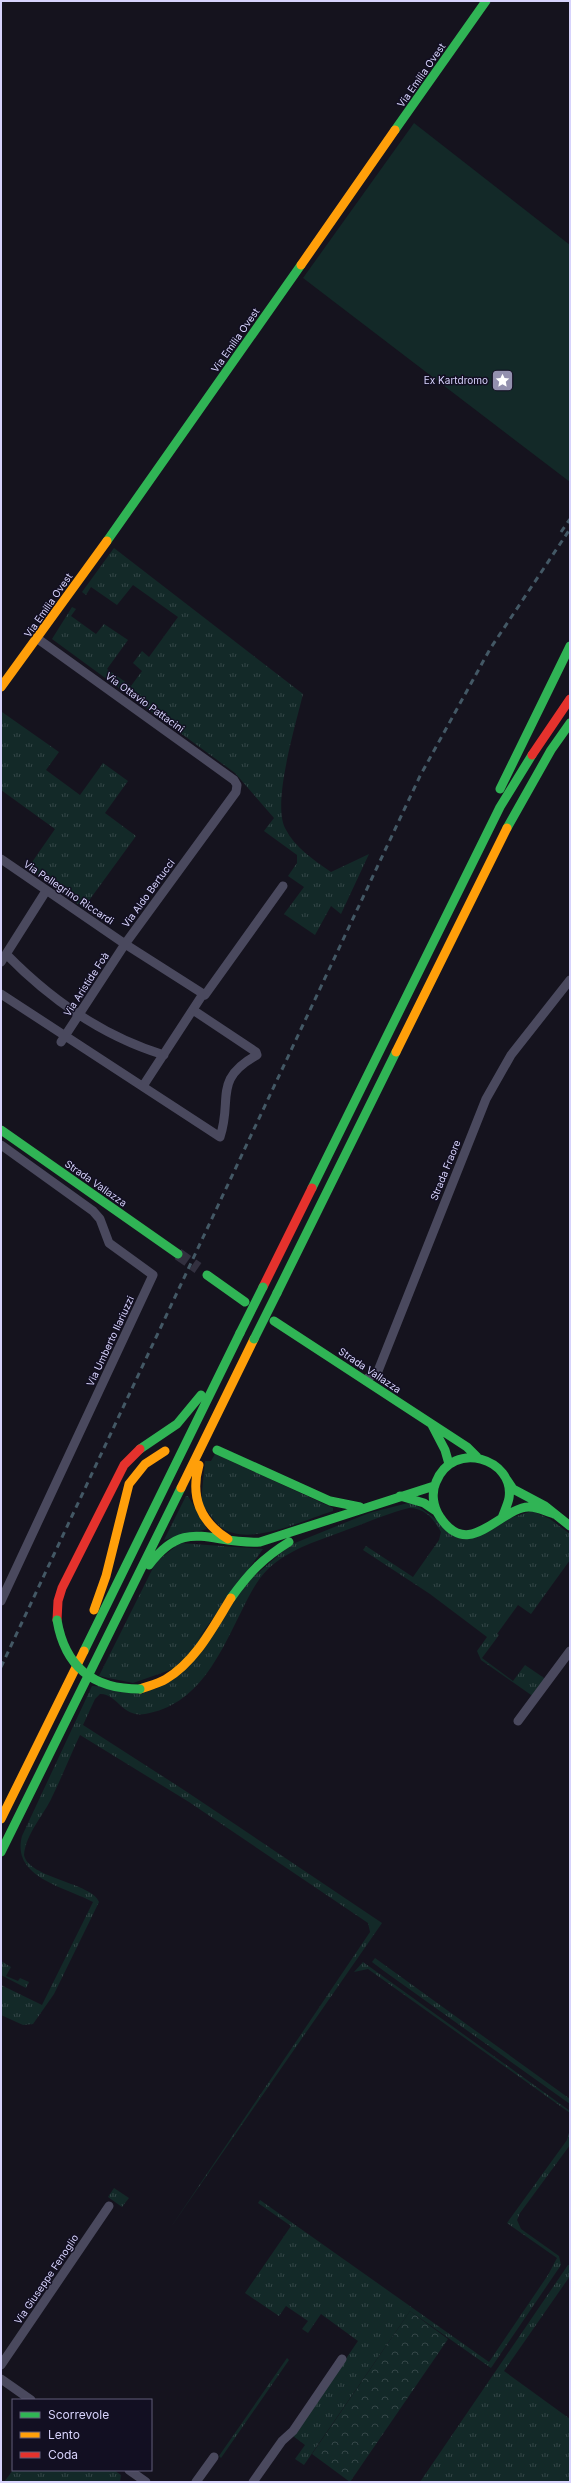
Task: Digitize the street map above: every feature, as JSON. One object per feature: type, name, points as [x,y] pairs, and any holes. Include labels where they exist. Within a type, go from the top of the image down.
[{"type":"main road","name":"Via Emilia Ovest","points":[[1,687],[38,639],[487,2]]},
{"type":"main road","points":[[450,908],[465,858],[570,646]]},
{"type":"main road","points":[[1,1818],[510,788],[570,699]]},
{"type":"main road","points":[[1,1852],[509,824],[551,750],[570,723]]},
{"type":"main road","name":"Strada Vallazza","points":[[1,1130],[178,1254]]},
{"type":"main road","points":[[202,1272],[245,1302]]},
{"type":"main road","name":"Strada Vallazza","points":[[274,1321],[365,1380],[432,1426],[467,1447],[477,1457],[494,1464],[513,1489],[545,1506],[570,1526]]},
{"type":"main road","points":[[240,1333],[190,1411],[173,1428],[137,1451],[120,1470],[62,1588],[58,1600],[56,1620],[64,1647],[75,1664],[87,1675],[112,1687],[140,1689],[166,1680],[187,1663],[243,1578],[264,1555],[289,1542],[340,1522],[365,1508]]},
{"type":"main road","points":[[228,1539],[212,1526],[202,1514],[196,1500],[194,1484],[202,1459],[234,1391],[238,1370]]},
{"type":"main road","name":"Strada Vallazza","points":[[432,1426],[445,1450],[449,1464]]},
{"type":"main road","points":[[217,1450],[336,1503],[361,1507],[379,1503]]},
{"type":"main road","points":[[86,1645],[87,1632],[106,1576],[130,1484],[145,1464],[165,1451]]},
{"type":"main road","points":[[436,1511],[433,1498],[434,1486],[442,1470],[457,1459],[477,1457]]},
{"type":"main road","points":[[502,1518],[510,1499],[506,1478]]},
{"type":"main road","points":[[78,1696],[106,1652],[146,1571],[157,1554],[170,1543],[188,1536],[228,1539],[246,1543],[266,1541],[434,1486]]},
{"type":"main road","points":[[400,1496],[424,1504],[436,1511]]},
{"type":"main road","name":"Strada Vallazza","points":[[436,1511],[447,1525],[463,1532],[480,1532],[496,1524],[502,1518],[522,1508],[538,1508],[554,1514]]},
{"type":"street","name":"Via Ottavio Pattacini","points":[[38,639],[234,780],[237,785]]},
{"type":"street","name":"Via Aldo Bertucci","points":[[125,944],[236,792],[237,785]]},
{"type":"street","name":"Via Pellegrino Riccardi","points":[[1,859],[125,944]]},
{"type":"street","points":[[143,1086],[203,994],[205,995],[283,886]]},
{"type":"street","points":[[1,962],[46,891]]},
{"type":"street","points":[[125,944],[203,994]]},
{"type":"street","name":"Via Aristide Foà","points":[[63,1039],[125,944]]},
{"type":"street","points":[[6,954],[42,988],[79,1014],[116,1036],[164,1055]]},
{"type":"street","name":"Strada Fraore","points":[[365,1380],[378,1371],[486,1099],[511,1055],[570,980]]},
{"type":"street","points":[[1,994],[63,1039],[143,1086],[220,1137],[224,1123],[226,1086],[244,1062],[256,1056],[256,1052],[193,1010]]},
{"type":"street","name":"Via Umberto Ilariuzzi","points":[[1,1145],[93,1211],[100,1219],[109,1243],[153,1275],[1,1601]]},
{"type":"street","points":[[518,1721],[570,1651]]},
{"type":"street","name":"Via Giuseppe Fenoglio","points":[[1,2365],[109,2206]]},
{"type":"street","points":[[253,2482],[280,2443],[293,2431],[342,2359]]},
{"type":"street","points":[[1,2379],[29,2399]]},
{"type":"street","points":[[196,2482],[214,2457]]},
{"type":"street","points":[[130,2471],[146,2482]]},
{"type":"green space","name":"Ex Kartdromo","points":[[414,123],[570,245],[570,482],[303,278]]},
{"type":"green space","points":[[114,548],[303,694],[286,762],[283,782],[281,800],[282,816],[285,828],[299,848],[331,872],[369,854],[341,914],[331,906],[315,935],[284,914],[304,887],[288,876],[297,863],[297,855],[264,831],[274,818],[235,773],[52,639],[72,607],[76,609],[71,616],[96,634],[104,624],[128,640],[107,669],[131,686],[142,671],[133,663],[142,651],[149,657],[178,617],[133,585],[117,605],[91,587],[86,595],[82,592]]},
{"type":"green space","points":[[2,712],[59,752],[46,770],[80,795],[103,763],[128,781],[105,813],[136,836],[85,906],[82,907],[28,868],[55,829],[1,790]]},
{"type":"green space","points":[[215,1454],[333,1508],[333,1511],[277,1530],[262,1533],[247,1535],[234,1533],[222,1528],[213,1519],[201,1502],[205,1461],[211,1461]]},
{"type":"green space","points":[[186,1496],[188,1496],[207,1529],[164,1540]]},
{"type":"green space","points":[[412,1502],[458,1535],[532,1511],[550,1519],[570,1534],[570,1560],[531,1614],[518,1605],[482,1658],[513,1681],[525,1665],[547,1680],[534,1697],[481,1660],[477,1651],[487,1637],[430,1594],[363,1550],[366,1546],[413,1577],[439,1540],[441,1532],[432,1519],[424,1512],[415,1508],[409,1508],[306,1545],[286,1555],[268,1569],[256,1584],[247,1599],[225,1644],[206,1675],[194,1689],[180,1700],[164,1709],[145,1714],[137,1714],[125,1709],[111,1697],[100,1694],[95,1699],[83,1725],[184,1790],[382,1923],[171,2227],[370,1932],[368,1923],[189,1802],[80,1735],[49,1804],[28,1839],[24,1855],[28,1863],[37,1869],[85,1890],[94,1895],[99,1902],[54,1994],[33,2024],[23,2025],[1,2015],[1,1985],[42,2005],[93,1902],[56,1886],[43,1879],[33,1871],[25,1862],[21,1850],[22,1836],[92,1686],[156,1689],[242,1587],[290,1545],[369,1513]]},
{"type":"green space","points":[[180,1543],[263,1549],[193,1646],[173,1669],[133,1683],[99,1676],[156,1562]]},
{"type":"green space","points":[[375,1958],[570,2099],[570,2104],[384,1971],[372,1962]]},
{"type":"green space","points":[[1,1961],[11,1967],[6,1976],[18,1981],[20,1978],[29,1982],[26,1988],[1,1975]]},
{"type":"green space","points":[[363,1962],[570,2111],[570,2113],[368,1969],[354,1972]]},
{"type":"green space","points":[[570,2129],[570,2145],[520,2213],[517,2220],[521,2229],[559,2256],[561,2265],[491,2368],[410,2311],[304,2465],[295,2459],[305,2445],[293,2436],[358,2341],[321,2314],[308,2333],[302,2329],[308,2321],[286,2306],[279,2316],[245,2293],[291,2226],[258,2203],[260,2200],[489,2362],[548,2275],[557,2258],[507,2223],[567,2140]]},
{"type":"green space","points":[[114,2188],[129,2198],[122,2207],[108,2197]]},
{"type":"green space","points":[[568,2265],[570,2265],[570,2276],[504,2371],[570,2419],[570,2482],[420,2482]]},
{"type":"green space","points":[[410,2311],[448,2339],[350,2482],[312,2454]]},
{"type":"green space","points":[[287,2358],[289,2360],[221,2458],[219,2456]]},
{"type":"green space","points":[[12,2471],[115,2471],[121,2475],[120,2482],[4,2482]]},
{"type":"tunnel","points":[[178,1254],[198,1268]]},
{"type":"railway","points":[[561,532],[570,519]]},
{"type":"railway","points":[[1,1667],[420,776],[490,649],[570,529]]},
{"type":"traffic: fast","points":[[395,130],[486,1]]},
{"type":"traffic: fast","points":[[107,541],[301,265]]},
{"type":"traffic: fast","points":[[500,789],[570,646]]},
{"type":"traffic: fast","points":[[507,828],[551,750],[570,723]]},
{"type":"traffic: fast","points":[[312,1188],[500,807],[532,755]]},
{"type":"traffic: fast","points":[[277,1293],[396,1052]]},
{"type":"traffic: fast","points":[[1,1130],[178,1254]]},
{"type":"traffic: fast","points":[[207,1275],[245,1302]]},
{"type":"traffic: fast","points":[[240,1333],[263,1287]]},
{"type":"traffic: fast","points":[[254,1339],[277,1293]]},
{"type":"traffic: fast","points":[[274,1321],[467,1447],[477,1457]]},
{"type":"traffic: fast","points":[[84,1651],[240,1333]]},
{"type":"traffic: fast","points":[[140,1449],[177,1424],[201,1395]]},
{"type":"traffic: fast","points":[[432,1425],[445,1450],[449,1464]]},
{"type":"traffic: fast","points":[[217,1450],[330,1501],[360,1507]]},
{"type":"traffic: fast","points":[[502,1518],[509,1498],[508,1484],[503,1473],[493,1464],[481,1459],[468,1458],[455,1461],[444,1469],[434,1486],[434,1504],[440,1517],[450,1529],[460,1534],[470,1534],[481,1531],[512,1512],[526,1507],[554,1514]]},
{"type":"traffic: fast","points":[[507,1480],[513,1489],[545,1506],[570,1526]]},
{"type":"traffic: fast","points":[[149,1565],[162,1550],[175,1541],[187,1537],[200,1536],[242,1542],[260,1542],[434,1486]]},
{"type":"traffic: fast","points":[[1,1852],[181,1488]]},
{"type":"traffic: fast","points":[[400,1496],[424,1503],[436,1511]]},
{"type":"traffic: fast","points":[[231,1598],[257,1567],[289,1542]]},
{"type":"traffic: fast","points":[[57,1620],[67,1651],[74,1662],[84,1672],[95,1680],[108,1685],[140,1689]]},
{"type":"traffic: slow","points":[[301,265],[395,130]]},
{"type":"traffic: slow","points":[[1,687],[107,541]]},
{"type":"traffic: slow","points":[[396,1052],[507,828]]},
{"type":"traffic: slow","points":[[181,1488],[254,1339]]},
{"type":"traffic: slow","points":[[94,1610],[106,1576],[129,1484],[145,1464],[165,1451]]},
{"type":"traffic: slow","points":[[199,1465],[196,1487],[200,1507],[210,1525],[228,1539]]},
{"type":"traffic: slow","points":[[140,1689],[156,1684],[177,1672],[203,1643],[231,1598]]},
{"type":"traffic: slow","points":[[1,1819],[84,1651]]},
{"type":"traffic: jam","points":[[532,755],[570,699]]},
{"type":"traffic: jam","points":[[263,1287],[312,1188]]},
{"type":"traffic: jam","points":[[57,1620],[58,1601],[62,1588],[124,1465],[140,1449]]},
{"type":"place","name":"Ex Kartdromo","points":[[503,380]]}]
